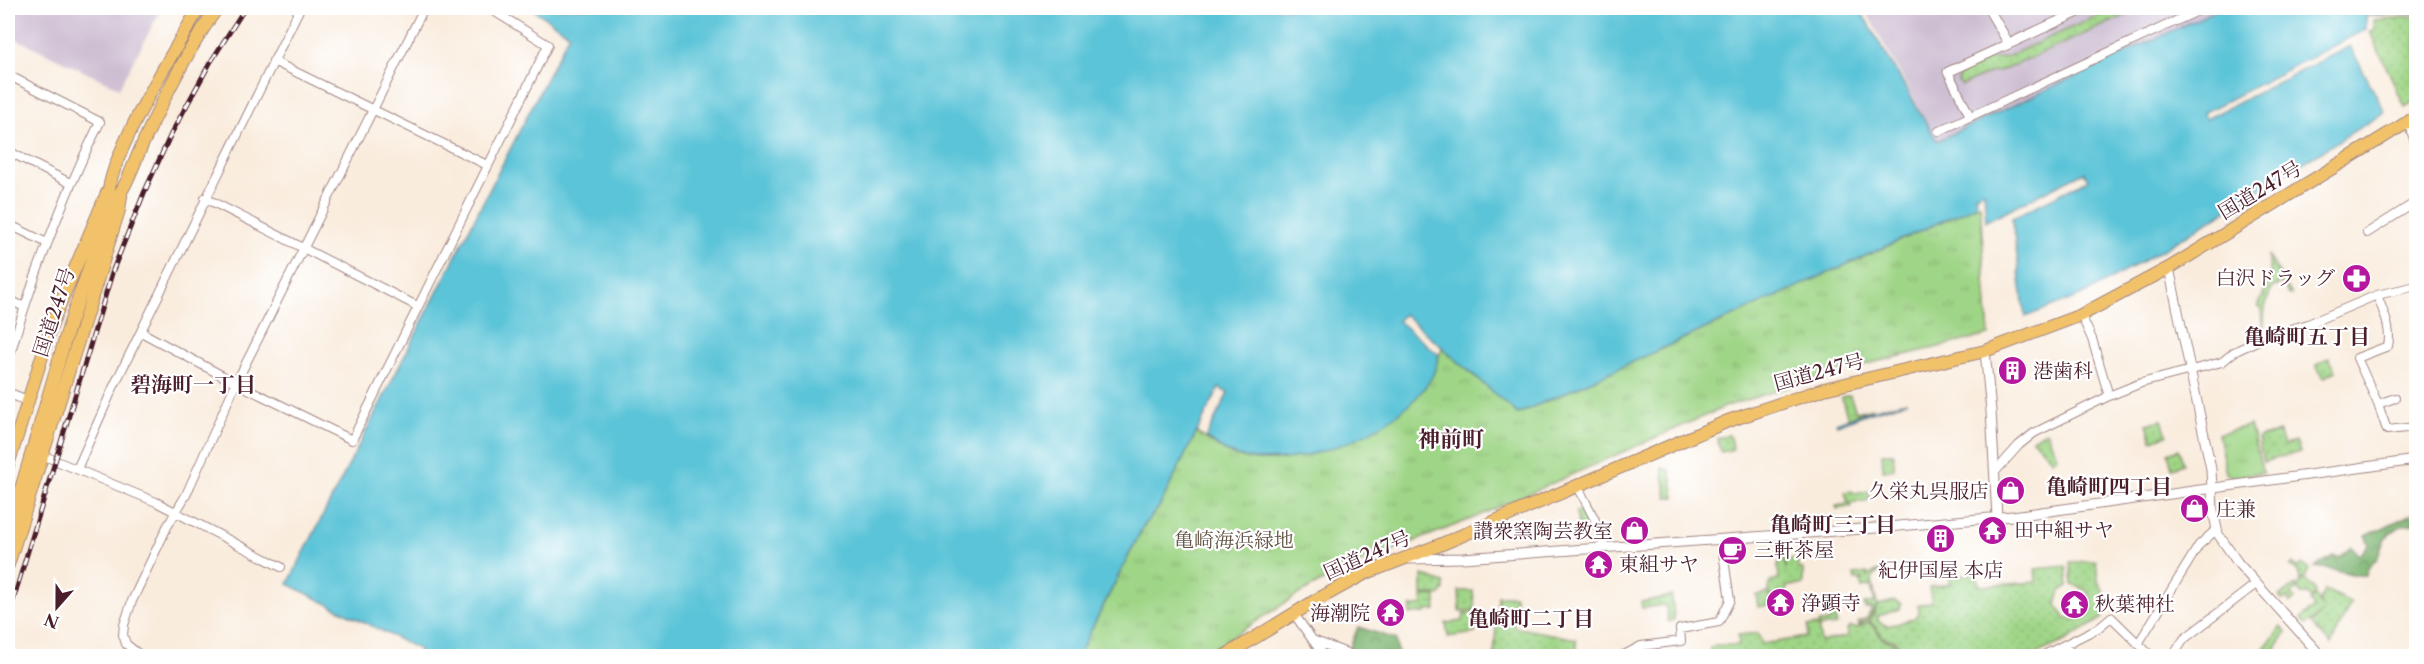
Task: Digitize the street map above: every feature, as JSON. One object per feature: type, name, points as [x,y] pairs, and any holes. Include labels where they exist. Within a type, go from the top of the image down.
[{"type":"highway","points":[[8,465],[54,318],[107,193],[118,155],[199,8]]},
{"type":"highway","name":"国道247号","points":[[8,533],[69,326],[110,207],[121,195],[143,142],[189,50],[217,8]]},
{"type":"highway","name":"国道247号","points":[[1234,654],[1294,614],[1364,574],[1728,421],[1824,388],[1985,351],[2081,315],[2169,268],[2412,120]]},
{"type":"highway","points":[[107,193],[110,207]]},
{"type":"highway","points":[[8,565],[121,195]]},
{"type":"street","points":[[77,470],[205,198],[300,8]]},
{"type":"street","points":[[141,657],[126,644],[123,635],[124,625],[137,590],[176,513],[236,383],[424,8]]},
{"type":"street","points":[[141,332],[236,383],[352,440],[548,45],[489,8]]},
{"type":"street","points":[[1988,8],[2008,44]]},
{"type":"street","points":[[1970,116],[1948,72],[2087,8]]},
{"type":"street","points":[[1939,130],[2204,8]]},
{"type":"street","points":[[273,62],[487,165]]},
{"type":"street","points":[[8,75],[100,122],[70,183],[24,307],[8,362]]},
{"type":"street","points":[[2412,120],[2416,144]]},
{"type":"street","points":[[8,151],[70,183]]},
{"type":"street","points":[[205,198],[417,306]]},
{"type":"street","points":[[2367,233],[2416,202]]},
{"type":"street","points":[[8,224],[47,243]]},
{"type":"street","points":[[2169,268],[2211,469],[2211,488],[2217,529],[2230,554],[2321,657]]},
{"type":"street","points":[[1995,472],[2019,445],[2034,433],[2109,396],[2141,383],[2222,362],[2248,344],[2308,324],[2377,295],[2416,286]]},
{"type":"street","points":[[2377,295],[2386,321],[2388,346],[2357,358],[2387,430],[2416,427]]},
{"type":"street","points":[[8,299],[24,307]]},
{"type":"street","points":[[2081,315],[2092,339],[2109,396]]},
{"type":"street","points":[[1985,351],[1997,517]]},
{"type":"street","points":[[8,393],[29,401]]},
{"type":"street","points":[[2378,404],[2394,398]]},
{"type":"street","points":[[42,455],[176,513],[281,567]]},
{"type":"street","points":[[1404,559],[1463,558],[1605,548],[1997,517],[2416,460]]},
{"type":"street","points":[[1577,485],[1595,520],[1605,548]]},
{"type":"street","points":[[2138,644],[2199,545],[2217,529]]},
{"type":"street","points":[[1622,657],[1641,646],[1681,641],[1680,629],[1719,622],[1731,600],[1721,539]]},
{"type":"street","points":[[2173,657],[2184,639],[2256,584]]},
{"type":"street","points":[[1294,614],[1324,657]]},
{"type":"street","points":[[2042,657],[2098,628],[2111,617],[2151,657]]},
{"type":"street","points":[[1315,641],[1355,657]]},
{"type":"street","points":[[2066,645],[2073,657]]},
{"type":"shaded area","points":[[8,8],[162,8],[119,88],[8,35]]},
{"type":"shaded area","points":[[1864,8],[2221,8],[1937,140]]},
{"type":"green space","points":[[2115,8],[2142,8],[2006,69],[1992,72],[1962,85],[1958,81],[1959,75],[1989,59],[2006,57]]},
{"type":"green space","points":[[2416,16],[2416,100],[2405,107],[2370,32],[2375,29],[2374,20]]},
{"type":"green space","name":"亀崎海浜緑地","points":[[1980,204],[1989,335],[1842,370],[1727,406],[1476,517],[1347,568],[1299,594],[1202,656],[1078,656],[1144,526],[1159,507],[1196,433],[1231,454],[1259,460],[1284,459],[1337,446],[1386,421],[1407,405],[1423,389],[1434,370],[1442,348],[1518,414]]},
{"type":"green space","points":[[2268,255],[2292,295],[2289,295],[2282,283],[2272,288],[2265,307],[2263,332],[2261,308],[2258,307],[2271,277]]},
{"type":"green space","points":[[2329,358],[2336,371],[2323,378],[2316,365]]},
{"type":"green space","points":[[1850,395],[1856,412],[1873,408],[1848,418],[1841,397]]},
{"type":"green space","points":[[2162,420],[2167,435],[2152,440],[2147,424]]},
{"type":"green space","points":[[2250,425],[2263,473],[2232,477],[2226,473],[2218,434]]},
{"type":"green space","points":[[2046,431],[2057,456],[2052,460],[2032,439]]},
{"type":"green space","points":[[2279,432],[2284,445],[2296,442],[2300,452],[2263,462],[2258,438]]},
{"type":"green space","points":[[1729,435],[1733,449],[1721,452],[1717,438]]},
{"type":"green space","points":[[2179,449],[2183,464],[2172,468],[2168,453]]},
{"type":"green space","points":[[1882,453],[1894,453],[1894,469],[1883,470]]},
{"type":"green space","points":[[1662,468],[1670,470],[1675,497],[1667,498]]},
{"type":"green space","points":[[1852,491],[1856,494],[1868,491],[1871,500],[1850,503],[1851,507],[1837,509],[1836,506],[1848,504],[1845,492]]},
{"type":"green space","points":[[1585,511],[1591,525],[1578,526],[1576,512]]},
{"type":"green space","points":[[2416,512],[2416,524],[2402,525],[2385,538],[2377,558],[2368,568],[2366,575],[2315,567],[2333,556],[2340,557],[2352,547],[2357,554],[2360,554],[2369,545],[2366,536]]},
{"type":"green space","points":[[1784,558],[1786,569],[1786,560],[1798,559],[1798,569],[1803,569],[1803,585],[1788,586],[1782,599],[1773,600],[1769,591],[1770,581],[1779,580],[1778,565]]},
{"type":"green space","points":[[2096,561],[2098,581],[2104,592],[2103,618],[2065,641],[2031,656],[1909,656],[1894,641],[1883,637],[1870,621],[1878,605],[1895,601],[1901,604],[1900,609],[1878,616],[1878,621],[1887,626],[1913,619],[1919,613],[1918,605],[1932,602],[1929,587],[1950,584],[1950,576],[1975,573],[1980,586],[2036,582],[2035,569],[2066,566],[2068,586],[2060,591],[2056,605],[2066,619],[2079,620],[2089,613],[2092,602],[2086,591],[2072,585],[2070,562]]},
{"type":"green space","points":[[2293,563],[2298,568],[2302,564],[2309,569],[2305,578],[2300,580],[2298,571],[2290,567]]},
{"type":"green space","points":[[1883,570],[1874,575],[1872,580],[1877,605],[1868,620],[1859,625],[1858,622],[1867,618],[1872,608],[1865,608],[1864,604],[1875,602],[1871,586],[1862,588],[1860,581],[1864,579],[1855,580],[1854,575],[1867,573],[1868,579],[1868,575]]},
{"type":"green space","points":[[1422,575],[1444,583],[1444,590],[1440,595],[1422,595]]},
{"type":"green space","points":[[2306,580],[2315,589],[2316,594],[2311,598],[2307,594],[2301,594],[2298,588],[2301,581]]},
{"type":"green space","points":[[2296,585],[2297,590],[2291,594],[2295,600],[2290,603],[2287,598],[2282,600],[2279,596]]},
{"type":"green space","points":[[2325,590],[2351,602],[2331,645],[2311,623],[2324,611],[2306,625],[2301,619],[2314,607],[2310,600],[2316,596],[2323,608],[2320,601]]},
{"type":"green space","points":[[1459,591],[1473,591],[1475,610],[1460,611]]},
{"type":"green space","points":[[1768,592],[1769,605],[1758,607],[1756,595]]},
{"type":"green space","points":[[1436,596],[1436,610],[1410,614],[1411,607],[1423,605],[1422,597]]},
{"type":"green space","points":[[1498,596],[1515,596],[1514,627],[1576,639],[1577,656],[1494,656]]},
{"type":"green space","points":[[1672,596],[1674,620],[1668,622],[1666,605],[1642,608],[1641,602]]},
{"type":"green space","points":[[1833,608],[1837,625],[1819,627],[1819,623],[1829,622],[1828,609]]},
{"type":"green space","points":[[1476,612],[1475,633],[1448,637],[1446,623],[1463,621],[1464,613]]},
{"type":"green space","points":[[1869,622],[1883,639],[1893,643],[1907,656],[1718,656],[1718,652],[1711,652],[1710,648],[1715,645],[1739,645],[1738,635],[1758,633],[1762,644],[1807,637],[1808,626],[1818,625],[1821,642],[1848,636],[1847,630],[1850,627],[1856,628]]},
{"type":"green space","points":[[1358,627],[1396,639],[1398,656],[1366,656],[1349,650]]},
{"type":"green space","points":[[2282,627],[2286,633],[2275,649],[2278,652],[2274,656],[2257,656]]},
{"type":"water","points":[[531,8],[1859,8],[1937,141],[2221,8],[2416,8],[2416,13],[2366,16],[2366,29],[2203,113],[2206,119],[2350,46],[2385,112],[2169,246],[2085,294],[2025,317],[2012,218],[2088,180],[2084,172],[1986,221],[1984,191],[1975,195],[1977,205],[1518,414],[1404,314],[1398,321],[1439,355],[1433,375],[1417,397],[1397,415],[1373,430],[1345,443],[1317,453],[1289,458],[1262,460],[1229,453],[1206,438],[1228,393],[1219,388],[1159,507],[1144,525],[1078,656],[417,656],[420,650],[288,584],[569,34]]},
{"type":"water","points":[[1906,401],[1837,425],[1836,423],[1871,410]]},
{"type":"railway","points":[[8,617],[113,270],[171,134],[210,63],[245,8]]},
{"type":"place","name":"白沢ドラッグ","points":[[2356,278]]},
{"type":"place","name":"港歯科","points":[[2012,371]]},
{"type":"place","name":"久栄丸呉服店","points":[[2010,491]]},
{"type":"place","name":"庄兼","points":[[2195,509]]},
{"type":"place","name":"田中組サヤ","points":[[1993,530]]},
{"type":"place","name":"讃衆窯陶芸教室","points":[[1634,531]]},
{"type":"place","name":"紀伊国屋 本店","points":[[1941,539]]},
{"type":"place","name":"三軒茶屋","points":[[1733,550]]},
{"type":"place","name":"東組サヤ","points":[[1598,564]]},
{"type":"place","name":"浄顕寺","points":[[1780,603]]},
{"type":"place","name":"秋葉神社","points":[[2074,604]]},
{"type":"place","name":"海潮院","points":[[1391,613]]},
{"type":"district","name":"亀崎町五丁目","points":[[2307,336]]},
{"type":"district","name":"碧海町一丁目","points":[[193,384]]},
{"type":"district","name":"神前町","points":[[1451,439]]},
{"type":"district","name":"亀崎町四丁目","points":[[2109,486]]},
{"type":"district","name":"亀崎町三丁目","points":[[1833,524]]},
{"type":"district","name":"亀崎町二丁目","points":[[1531,618]]}]
